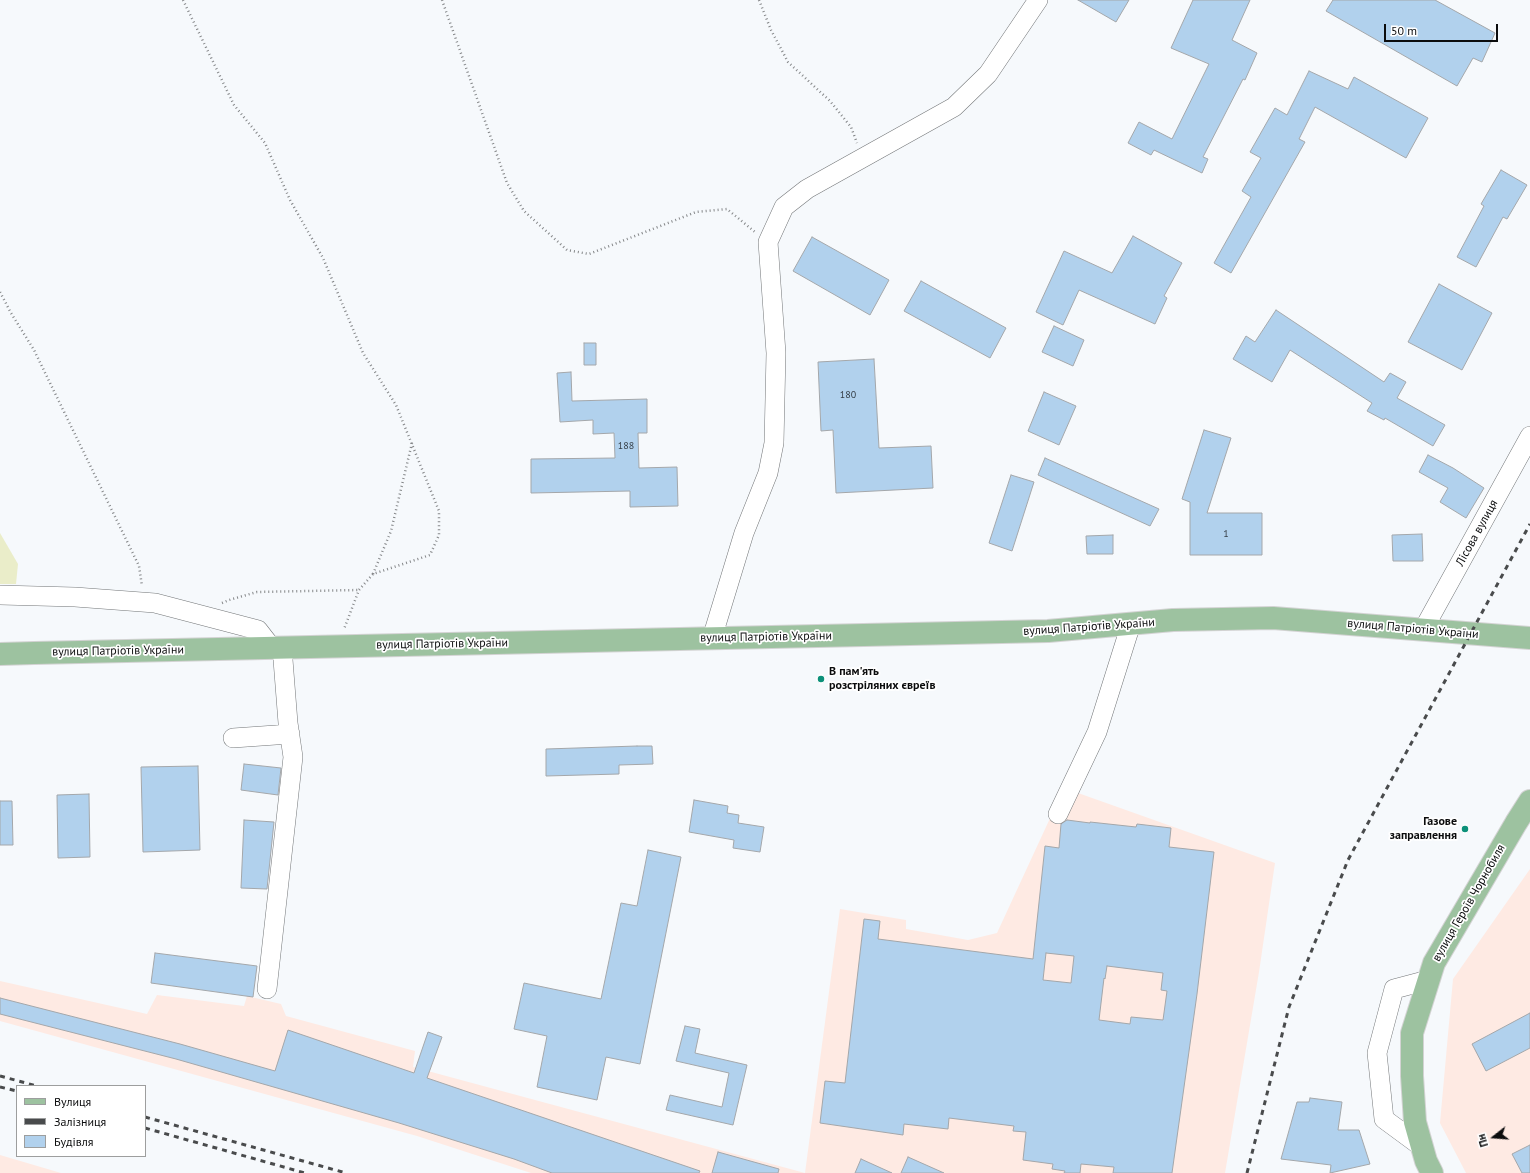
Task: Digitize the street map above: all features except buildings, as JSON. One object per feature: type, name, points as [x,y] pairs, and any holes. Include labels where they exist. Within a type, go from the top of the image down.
[{"type":"main road","name":"вулиця Патріотів України","points":[[0,654],[1048,631],[1173,620],[1273,618],[1530,638]]},
{"type":"main road","name":"вулиця Героїв Чорнобиля","points":[[1432,1173],[1426,1161],[1415,1122],[1412,1076],[1412,1033],[1434,963],[1530,801]]},
{"type":"street","points":[[712,638],[744,533],[768,473],[774,442],[776,353],[768,242],[784,207],[807,189],[954,107],[988,74],[1038,0]]},
{"type":"street","name":"Лісова вулиця","points":[[1423,630],[1530,436]]},
{"type":"street","points":[[0,595],[75,597],[155,602],[258,630],[277,647],[293,757],[267,989]]},
{"type":"street","points":[[1058,814],[1097,732],[1131,624]]},
{"type":"street","points":[[233,738],[290,734]]},
{"type":"street","points":[[1422,1147],[1384,1119],[1378,1053],[1394,989],[1428,980]]},
{"type":"path","points":[[183,0],[234,106],[265,143],[290,200],[323,258],[362,353],[396,405],[439,511],[439,535],[430,555],[373,574]]},
{"type":"path","points":[[442,0],[508,183],[524,211],[567,250],[589,254],[696,212],[727,209],[768,242]]},
{"type":"path","points":[[759,0],[771,30],[788,62],[830,102],[851,127],[862,158]]},
{"type":"path","points":[[0,292],[34,350],[139,566],[145,602]]},
{"type":"path","points":[[337,646],[359,590],[373,574],[391,531],[412,443]]},
{"type":"path","points":[[201,614],[228,600],[257,592],[359,590]]},
{"type":"shaded area","points":[[1064,788],[1275,863],[1259,972],[1225,1173],[805,1173],[840,909],[906,920],[906,929],[968,940],[997,933]]},
{"type":"shaded area","points":[[1530,869],[1530,1173],[1466,1173],[1440,1123],[1453,979]]},
{"type":"shaded area","points":[[0,981],[147,1014],[157,995],[244,1006],[247,996],[281,1004],[286,1016],[415,1051],[413,1067],[805,1173],[531,1173],[417,1136],[0,1021]]},
{"type":"shaded area","points":[[0,1155],[61,1173],[0,1173]]},
{"type":"green space","points":[[0,533],[18,564],[16,584],[0,584]]},
{"type":"railway","points":[[1247,1173],[1289,1007],[1348,860],[1530,524]]},
{"type":"railway","points":[[0,1076],[33,1085]]},
{"type":"railway","points":[[0,1087],[16,1091]]},
{"type":"railway","points":[[146,1117],[346,1173]]},
{"type":"railway","points":[[146,1128],[305,1173]]},
{"type":"place","name":"В пам'ять розстріляних євреїв","points":[[821,679]]},
{"type":"place","name":"Газове заправлення","points":[[1465,829]]}]
